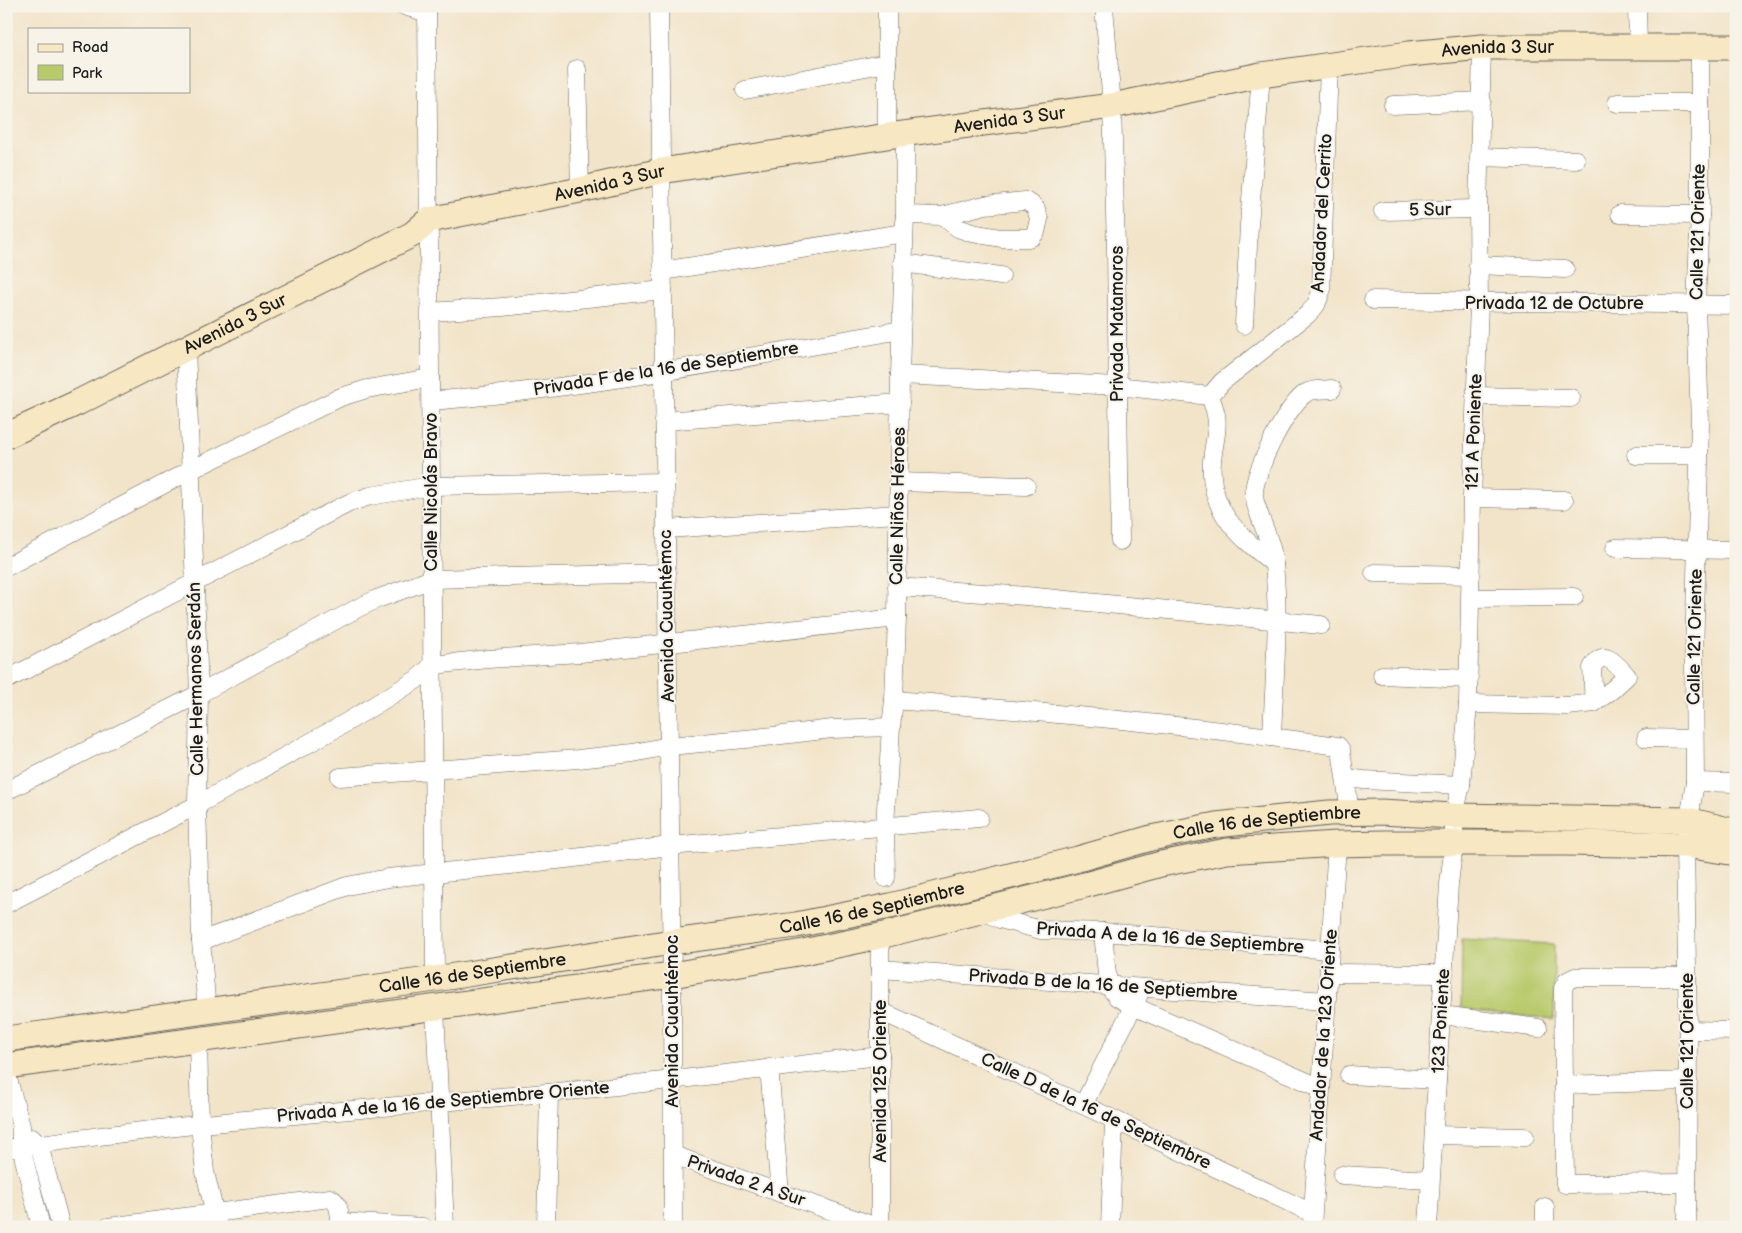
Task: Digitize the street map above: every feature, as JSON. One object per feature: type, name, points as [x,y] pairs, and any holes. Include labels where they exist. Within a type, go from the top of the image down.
[{"type":"main road","name":"Avenida 3 Sur","points":[[6,436],[78,402],[413,234],[429,220],[580,190],[661,171],[896,135],[1112,106],[1261,75],[1409,54],[1482,47],[1736,47]]},
{"type":"main road","name":"Calle 16 de Septiembre","points":[[6,1039],[796,925],[890,906],[1151,838],[1216,824],[1350,812],[1454,816],[1688,820],[1736,832]]},
{"type":"main road","name":"Calle 16 de Septiembre","points":[[6,1066],[672,975],[803,952],[880,936],[983,911],[1161,864],[1227,851],[1337,844],[1565,843],[1685,845],[1736,853]]},
{"type":"street","points":[[404,6],[427,10]]},
{"type":"street","name":"Avenida Cuauhtémoc","points":[[659,6],[672,942],[673,1227]]},
{"type":"street","name":"Calle Niños Héroes","points":[[886,878],[885,826],[894,700],[897,618],[904,224],[887,62],[887,6]]},
{"type":"street","name":"Privada Matamoros","points":[[1104,6],[1112,106],[1120,541]]},
{"type":"street","points":[[1637,6],[1638,46]]},
{"type":"street","name":"Calle Nicolás Bravo","points":[[427,10],[435,978]]},
{"type":"street","name":"Calle 121 Oriente","points":[[1687,1227],[1688,1030],[1685,845],[1695,782],[1694,656],[1700,424],[1696,304],[1700,214],[1700,46]]},
{"type":"street","name":"121 A Poniente","points":[[1454,816],[1461,785],[1469,679],[1472,498],[1479,303],[1478,209],[1482,47]]},
{"type":"street","points":[[745,90],[887,62]]},
{"type":"street","name":"Andador del Cerrito","points":[[1210,396],[1222,382],[1307,315],[1316,304],[1321,292],[1329,65]]},
{"type":"street","points":[[577,69],[580,190]]},
{"type":"street","points":[[1244,325],[1249,225],[1261,75]]},
{"type":"street","points":[[1393,105],[1482,101]]},
{"type":"street","points":[[1617,103],[1700,103]]},
{"type":"street","points":[[1479,157],[1576,160]]},
{"type":"street","points":[[662,271],[904,224],[985,205],[1025,201],[1036,208],[1039,219],[1036,232],[1032,237],[1001,238],[972,233],[958,228],[942,216]]},
{"type":"street","name":"5 Sur","points":[[1383,211],[1478,209]]},
{"type":"street","points":[[1620,214],[1700,214]]},
{"type":"street","points":[[902,263],[1001,276]]},
{"type":"street","points":[[1478,265],[1565,269]]},
{"type":"street","points":[[430,312],[663,290]]},
{"type":"street","name":"Privada 12 de Octubre","points":[[1372,300],[1479,303],[1736,305]]},
{"type":"street","name":"Privada F de la 16 de Septiembre","points":[[431,401],[514,393],[664,372],[901,330]]},
{"type":"street","name":"Calle Hermanos Serdán","points":[[186,347],[199,694],[198,805],[201,941],[207,1011]]},
{"type":"street","points":[[900,375],[1117,386],[1210,396],[1217,416],[1211,483],[1217,502],[1229,522],[1252,546],[1274,564]]},
{"type":"street","points":[[6,566],[190,470],[341,397],[366,389],[430,378]]},
{"type":"street","points":[[1272,737],[1276,620],[1274,564],[1271,545],[1253,495],[1259,469],[1288,413],[1308,391],[1332,389]]},
{"type":"street","points":[[1475,396],[1571,398]]},
{"type":"street","points":[[664,422],[900,404]]},
{"type":"street","points":[[1636,455],[1699,455]]},
{"type":"street","points":[[6,680],[349,503],[370,496],[431,486],[665,482]]},
{"type":"street","points":[[898,482],[1026,486]]},
{"type":"street","points":[[1472,498],[1564,500]]},
{"type":"street","points":[[666,529],[898,514]]},
{"type":"street","points":[[1615,548],[1736,550]]},
{"type":"street","points":[[6,791],[199,694],[358,608],[432,579],[666,573]]},
{"type":"street","points":[[1374,573],[1471,575]]},
{"type":"street","points":[[897,587],[1026,596],[1322,625]]},
{"type":"street","points":[[1471,598],[1574,597]]},
{"type":"street","points":[[6,904],[198,805],[342,725],[416,680],[433,665],[488,659],[580,653],[897,618]]},
{"type":"street","points":[[1382,675],[1469,679]]},
{"type":"street","points":[[894,700],[982,707],[1272,737],[1338,746],[1341,750],[1350,812]]},
{"type":"street","points":[[1468,704],[1568,706],[1594,703]]},
{"type":"street","points":[[340,777],[578,759],[633,753],[669,746],[832,729],[891,726]]},
{"type":"street","points":[[1646,738],[1694,739]]},
{"type":"street","points":[[1346,778],[1461,785]]},
{"type":"street","points":[[1695,782],[1736,782]]},
{"type":"street","name":"123 Poniente","points":[[1428,1227],[1449,884],[1454,844],[1454,816]]},
{"type":"street","points":[[201,941],[347,886],[388,878],[670,846],[979,818]]},
{"type":"street","name":"Andador de la 123 Oriente","points":[[1312,1220],[1326,1001],[1330,973],[1337,844]]},
{"type":"street","name":"Privada A de la 16 de Septiembre","points":[[983,911],[1000,920],[1040,930],[1103,932],[1330,950]]},
{"type":"street","points":[[1103,932],[1108,985],[1118,997],[1133,1006],[1321,1088]]},
{"type":"street","name":"Avenida 125 Oriente","points":[[878,1227],[880,936]]},
{"type":"street","name":"Privada B de la 16 de Septiembre","points":[[880,970],[1326,1001]]},
{"type":"street","points":[[1330,973],[1444,974]]},
{"type":"street","points":[[1687,977],[1575,977],[1567,981],[1564,988],[1565,1184],[1687,1183]]},
{"type":"street","points":[[1083,1105],[1143,988]]},
{"type":"street","points":[[434,1008],[445,1227]]},
{"type":"street","name":"Calle D de la 16 de Septiembre","points":[[880,1011],[1083,1105],[1312,1220]]},
{"type":"street","points":[[1442,1015],[1538,1028]]},
{"type":"street","points":[[1688,1030],[1736,1031]]},
{"type":"street","points":[[198,1040],[200,1125],[204,1172],[216,1220]]},
{"type":"street","name":"Privada A de la 16 de Septiembre Oriente","points":[[13,1148],[140,1130],[340,1110],[549,1093],[880,1056]]},
{"type":"street","points":[[769,1068],[780,1193]]},
{"type":"street","points":[[6,1072],[21,1126],[39,1145],[61,1227]]},
{"type":"street","points":[[1349,1075],[1437,1080]]},
{"type":"street","points":[[1564,1086],[1688,1081]]},
{"type":"street","points":[[546,1227],[549,1093]]},
{"type":"street","points":[[1110,1227],[1114,1120]]},
{"type":"street","points":[[21,1126],[13,1148],[41,1227]]},
{"type":"street","points":[[1434,1135],[1525,1137]]},
{"type":"street","name":"Privada 2 A Sur","points":[[673,1155],[878,1227]]},
{"type":"street","points":[[1342,1175],[1430,1180]]},
{"type":"street","points":[[108,1227],[216,1220],[330,1198],[338,1204],[341,1225],[423,1227]]},
{"type":"street","points":[[1545,1207],[1545,1227]]},
{"type":"green space","points":[[1462,939],[1554,944],[1554,1019],[1461,1010]]}]
